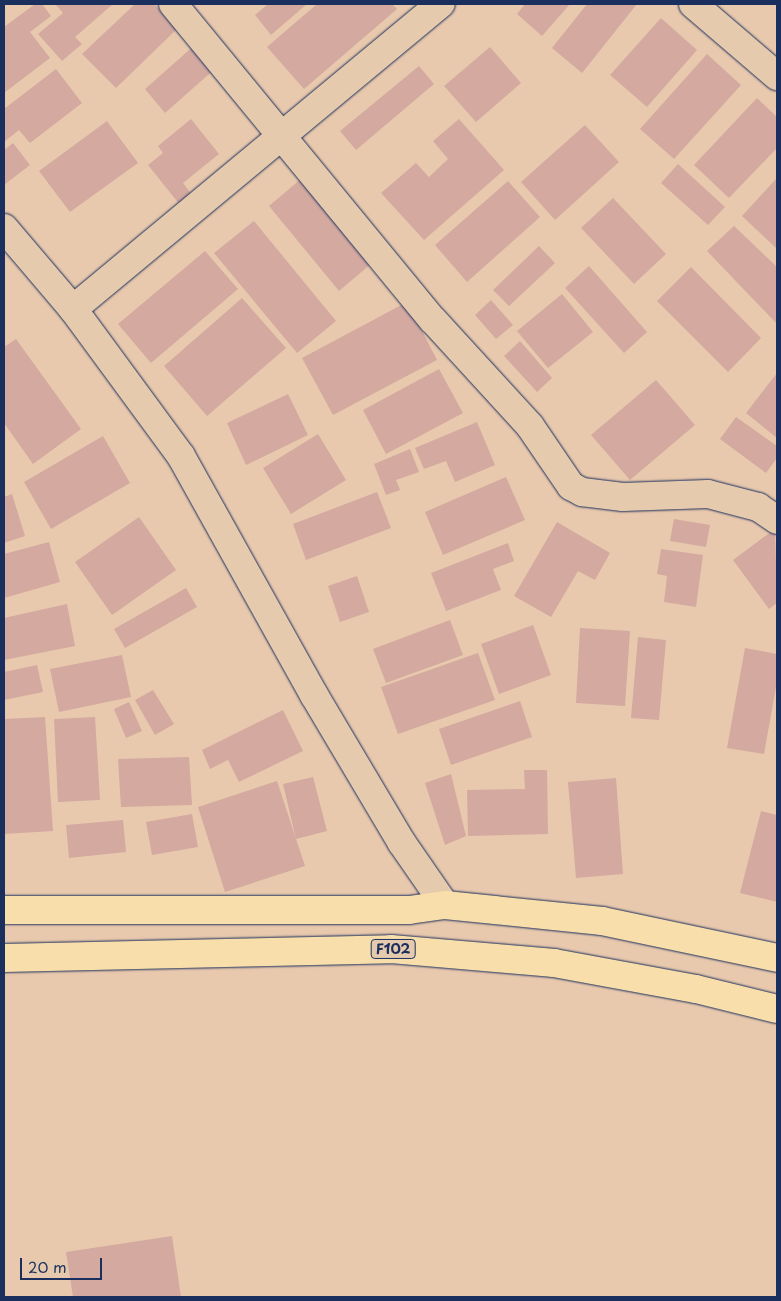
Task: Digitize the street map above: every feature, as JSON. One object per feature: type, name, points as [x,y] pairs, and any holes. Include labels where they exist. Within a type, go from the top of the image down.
[{"type":"main road","points":[[4,910],[409,910],[446,905],[602,921],[704,940],[777,958]]},
{"type":"main road","name":"F102","points":[[4,958],[391,949],[554,963],[696,990],[777,1009]]},
{"type":"street","points":[[173,4],[433,320],[530,426],[571,486],[582,492],[623,496],[708,494],[758,507],[777,520]]},
{"type":"street","points":[[73,309],[280,135],[441,4]]},
{"type":"street","points":[[693,4],[777,76]]},
{"type":"street","points":[[4,228],[73,309],[182,456],[314,695],[402,843],[446,905]]},
{"type":"building","points":[[35,4],[42,4],[51,16],[30,32],[50,58],[4,93],[4,27]]},
{"type":"building","points":[[55,4],[113,4],[75,37],[82,44],[62,61],[38,34],[63,13]]},
{"type":"building","points":[[135,4],[154,4],[178,28],[116,88],[82,54]]},
{"type":"building","points":[[268,4],[307,4],[271,35],[255,15]]},
{"type":"building","points":[[317,4],[392,4],[397,9],[304,89],[267,47]]},
{"type":"building","points":[[525,4],[570,4],[542,36],[517,14]]},
{"type":"building","points":[[587,4],[637,4],[582,73],[552,48]]},
{"type":"building","points":[[661,18],[697,50],[647,107],[610,75]]},
{"type":"building","points":[[197,43],[217,67],[165,113],[145,89]]},
{"type":"building","points":[[490,47],[521,83],[476,122],[444,86]]},
{"type":"building","points":[[707,54],[741,85],[674,159],[640,129]]},
{"type":"building","points":[[419,66],[434,84],[356,150],[340,131]]},
{"type":"building","points":[[56,69],[82,103],[30,143],[19,130],[4,142],[4,109]]},
{"type":"building","points":[[757,98],[777,117],[777,148],[729,198],[694,165]]},
{"type":"building","points":[[191,119],[219,154],[183,183],[196,200],[184,210],[148,165],[163,153],[158,146]]},
{"type":"building","points":[[459,119],[504,170],[424,240],[381,193],[416,163],[429,177],[448,159],[433,141]]},
{"type":"building","points":[[107,121],[138,163],[70,212],[39,171]]},
{"type":"building","points":[[585,125],[619,162],[555,220],[521,182]]},
{"type":"building","points":[[13,143],[30,165],[4,185],[4,150]]},
{"type":"building","points":[[678,164],[725,207],[708,225],[661,183]]},
{"type":"building","points":[[302,178],[372,263],[339,291],[269,206]]},
{"type":"building","points":[[777,178],[777,249],[742,216]]},
{"type":"building","points":[[508,181],[540,217],[467,282],[435,245]]},
{"type":"building","points":[[613,198],[666,254],[634,284],[581,228]]},
{"type":"building","points":[[254,221],[336,321],[297,353],[214,253]]},
{"type":"building","points":[[734,226],[777,267],[777,324],[707,251]]},
{"type":"building","points":[[539,246],[555,263],[509,306],[493,290]]},
{"type":"building","points":[[205,251],[238,289],[151,363],[118,324]]},
{"type":"building","points":[[589,266],[647,332],[624,353],[565,288]]},
{"type":"building","points":[[691,267],[761,338],[728,372],[657,301]]},
{"type":"building","points":[[562,294],[593,332],[548,368],[517,331]]},
{"type":"building","points":[[242,298],[286,348],[207,416],[164,366]]},
{"type":"building","points":[[491,300],[513,325],[496,339],[475,315]]},
{"type":"building","points":[[407,302],[437,360],[333,415],[302,358]]},
{"type":"building","points":[[16,339],[81,429],[33,464],[4,423],[4,347]]},
{"type":"building","points":[[520,341],[552,378],[537,392],[504,356]]},
{"type":"building","points":[[439,369],[463,413],[386,454],[363,410]]},
{"type":"building","points":[[777,373],[777,438],[746,413]]},
{"type":"building","points":[[656,380],[695,425],[630,480],[591,435]]},
{"type":"building","points":[[288,394],[308,435],[246,465],[227,423]]},
{"type":"building","points":[[736,417],[777,446],[777,458],[766,473],[720,439]]},
{"type":"building","points":[[477,422],[495,465],[455,482],[446,461],[424,469],[415,448]]},
{"type":"building","points":[[318,434],[346,480],[291,514],[263,468]]},
{"type":"building","points":[[103,436],[130,483],[51,529],[24,482]]},
{"type":"building","points":[[410,449],[419,472],[396,480],[400,490],[386,495],[374,464]]},
{"type":"building","points":[[506,477],[525,520],[443,555],[425,512]]},
{"type":"building","points":[[377,492],[391,528],[306,560],[293,524]]},
{"type":"building","points":[[12,494],[25,536],[4,543],[4,497]]},
{"type":"building","points":[[139,517],[176,570],[112,615],[75,562]]},
{"type":"building","points":[[674,519],[710,525],[706,547],[670,541]]},
{"type":"building","points":[[557,522],[610,553],[595,580],[578,571],[551,617],[514,596]]},
{"type":"building","points":[[775,529],[777,603],[769,609],[733,560]]},
{"type":"building","points":[[49,542],[60,582],[4,598],[4,554]]},
{"type":"building","points":[[508,543],[514,561],[493,569],[501,590],[446,611],[431,573]]},
{"type":"building","points":[[661,549],[703,555],[696,607],[664,602],[667,576],[657,574]]},
{"type":"building","points":[[357,576],[369,612],[340,622],[328,586]]},
{"type":"building","points":[[186,588],[197,607],[125,648],[114,629]]},
{"type":"building","points":[[67,604],[75,646],[4,660],[4,618]]},
{"type":"building","points":[[450,620],[463,655],[386,683],[373,649]]},
{"type":"building","points":[[533,625],[551,675],[499,694],[481,644]]},
{"type":"building","points":[[580,628],[630,631],[625,706],[576,703]]},
{"type":"building","points":[[638,637],[666,640],[659,720],[631,718]]},
{"type":"building","points":[[745,648],[777,654],[777,681],[764,754],[727,748]]},
{"type":"building","points":[[478,653],[495,700],[398,734],[381,687]]},
{"type":"building","points":[[122,655],[131,697],[59,712],[50,669]]},
{"type":"building","points":[[37,665],[43,692],[4,700],[4,672]]},
{"type":"building","points":[[153,690],[174,724],[155,735],[135,700]]},
{"type":"building","points":[[520,701],[532,737],[451,765],[439,729]]},
{"type":"building","points":[[129,702],[142,731],[126,738],[114,709]]},
{"type":"building","points":[[283,710],[303,751],[239,782],[228,760],[210,769],[202,750]]},
{"type":"building","points":[[45,717],[53,831],[4,834],[4,719]]},
{"type":"building","points":[[95,717],[100,800],[58,802],[54,719]]},
{"type":"building","points":[[189,757],[192,805],[121,807],[118,759]]},
{"type":"building","points":[[524,770],[547,770],[548,834],[468,836],[467,790],[525,789]]},
{"type":"building","points":[[451,774],[466,836],[445,845],[425,783]]},
{"type":"building","points":[[313,777],[327,831],[296,839],[283,784]]},
{"type":"building","points":[[616,778],[623,874],[576,878],[568,782]]},
{"type":"building","points":[[277,781],[305,866],[225,892],[198,807]]},
{"type":"building","points":[[761,811],[777,815],[777,902],[740,893]]},
{"type":"building","points":[[192,814],[198,847],[152,855],[146,822]]},
{"type":"building","points":[[123,820],[126,852],[69,858],[66,825]]},
{"type":"building","points":[[172,1236],[181,1297],[73,1297],[66,1252]]}]
